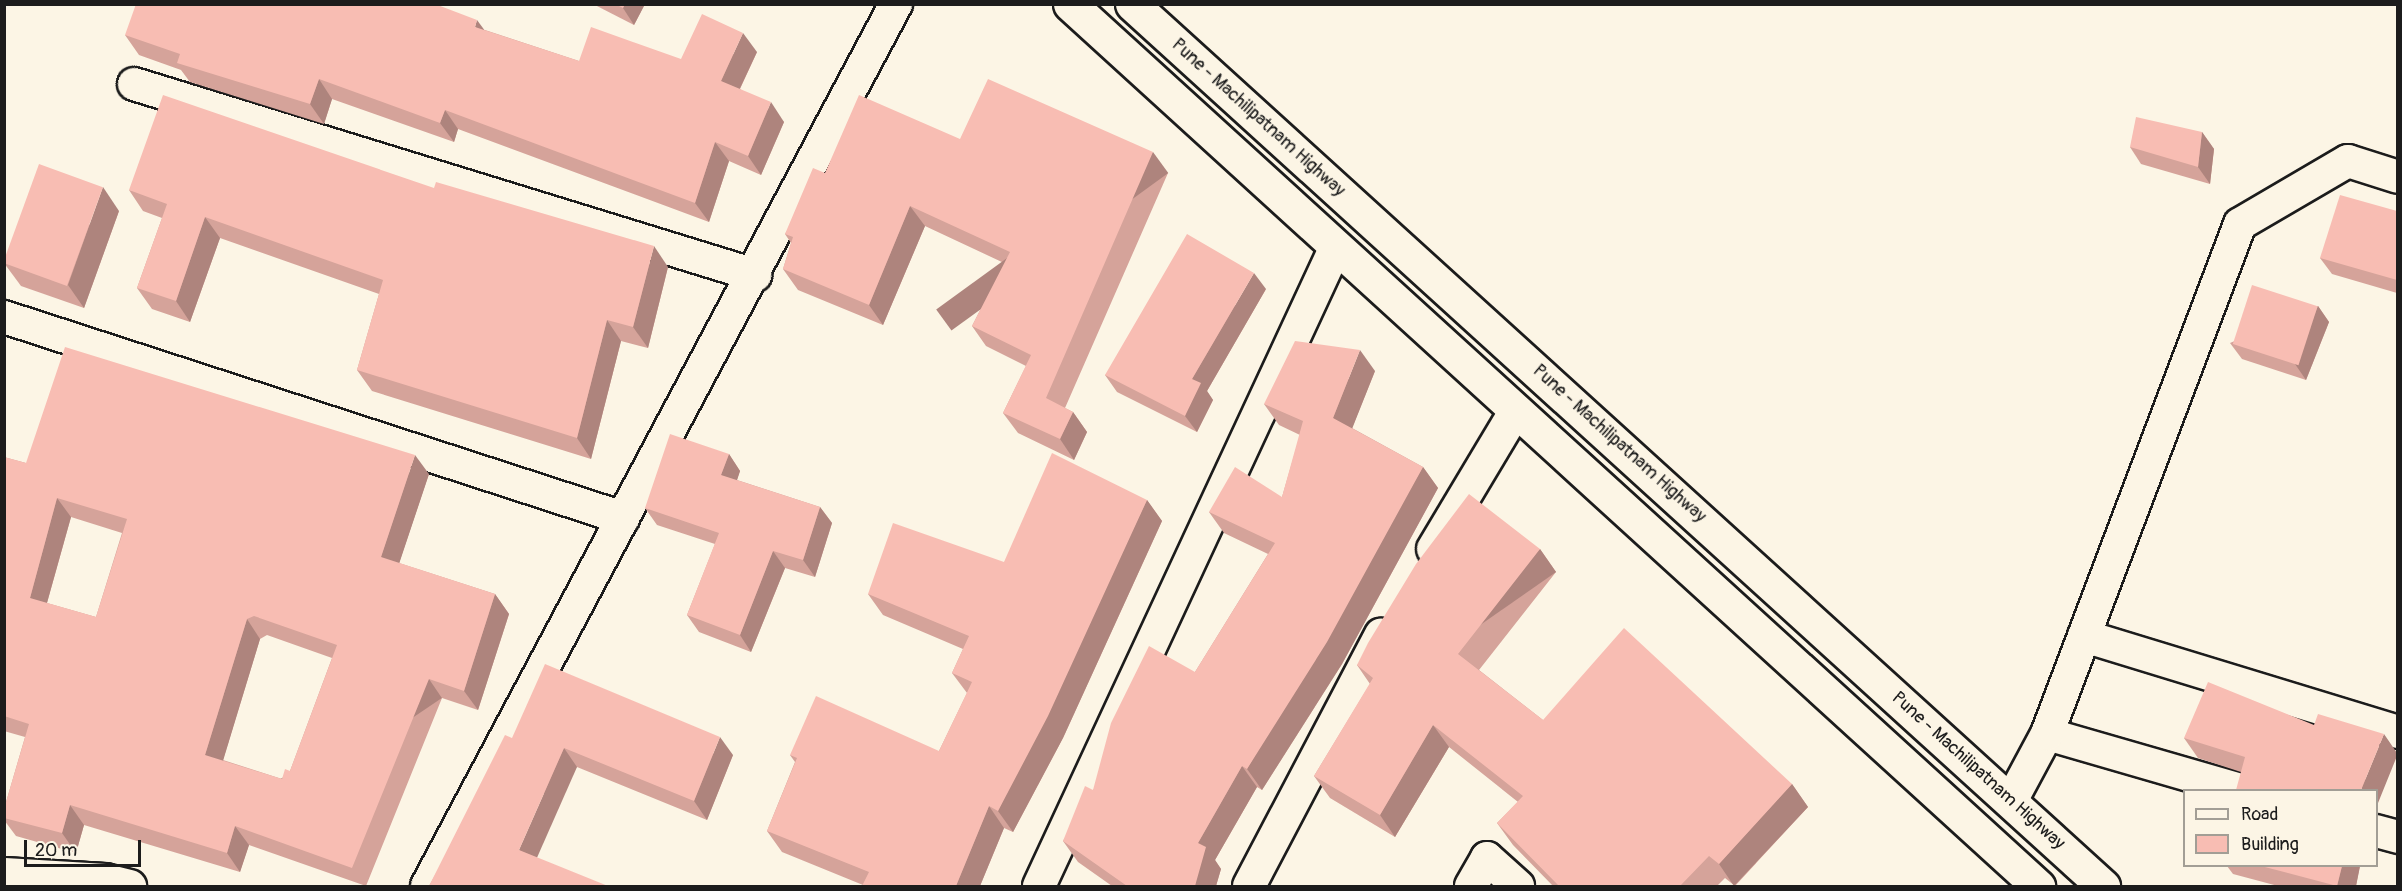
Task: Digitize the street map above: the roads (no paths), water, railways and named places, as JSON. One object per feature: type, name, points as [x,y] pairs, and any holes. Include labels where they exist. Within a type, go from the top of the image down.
[{"type":"main road","points":[[1070,4],[2031,884]]},
{"type":"main road","name":"Pune - Machilipatnam Highway","points":[[1132,4],[2103,886]]},
{"type":"main road","points":[[4,874],[112,884]]},
{"type":"street","points":[[427,886],[623,518],[756,275],[896,4]]},
{"type":"street","points":[[134,84],[756,275]]},
{"type":"street","points":[[2011,801],[2047,734],[2240,224],[2348,161],[2397,177]]},
{"type":"street","points":[[1039,886],[1335,249]]},
{"type":"street","points":[[4,317],[623,518]]},
{"type":"street","points":[[1417,575],[1515,412]]},
{"type":"street","points":[[1249,886],[1399,606]]},
{"type":"street","points":[[2084,636],[2397,732]]},
{"type":"street","points":[[2047,734],[2238,789]]},
{"type":"street","points":[[2378,832],[2397,837]]},
{"type":"street","points":[[1471,886],[1487,858],[1518,886]]}]
